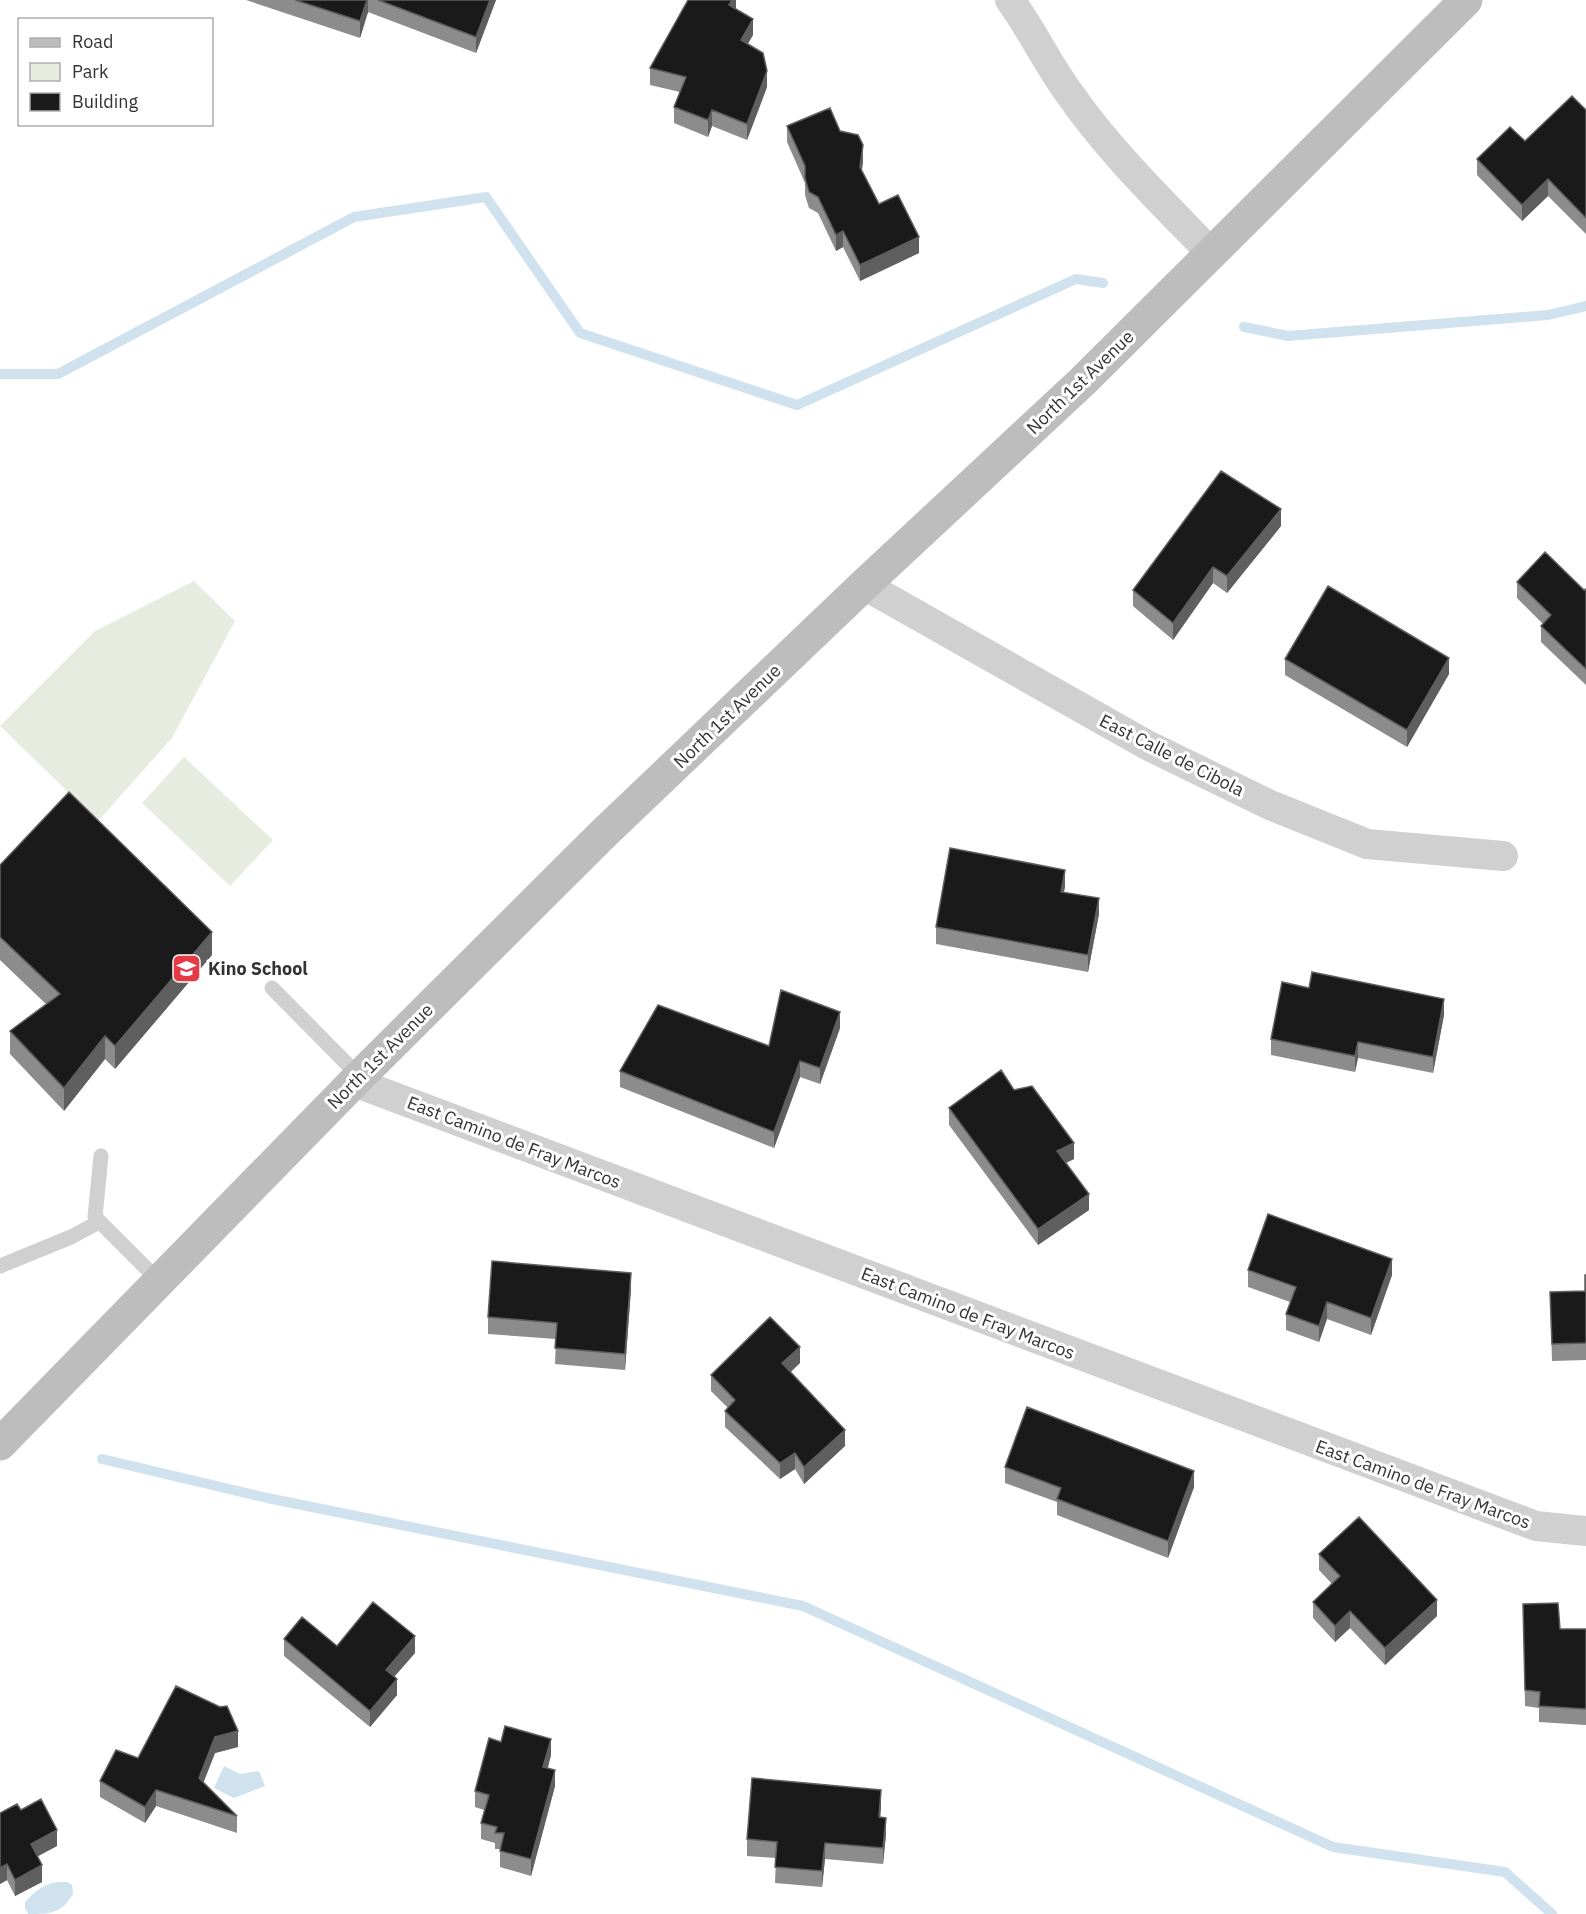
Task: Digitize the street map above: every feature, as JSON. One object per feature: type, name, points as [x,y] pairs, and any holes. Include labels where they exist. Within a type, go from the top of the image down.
[{"type":"main road","name":"North 1st Avenue","points":[[0,1444],[356,1079],[602,835],[864,585],[1083,381],[1466,0]]},
{"type":"street","points":[[1010,0],[1023,17],[1068,92],[1106,143],[1212,254]]},
{"type":"street","name":"East Calle de Cibola","points":[[864,585],[1147,745],[1270,805],[1367,844],[1503,856]]},
{"type":"street","name":"East Camino de Fray Marcos","points":[[356,1079],[1536,1526],[1586,1532]]},
{"type":"lane","points":[[272,988],[356,1079]]},
{"type":"lane","points":[[101,1156],[95,1217],[160,1282]]},
{"type":"lane","points":[[0,1266],[71,1237],[99,1222]]},
{"type":"green space","points":[[194,581],[235,621],[172,738],[98,821],[0,726],[95,631]]},
{"type":"green space","points":[[184,757],[273,840],[230,886],[142,803]]},
{"type":"water","points":[[224,1766],[240,1774],[259,1771],[265,1786],[234,1798],[214,1788]]},
{"type":"water","points":[[67,1882],[72,1885],[73,1894],[64,1906],[54,1912],[28,1914],[25,1902],[34,1893],[48,1884]]},
{"type":"building","points":[[295,0],[367,0],[360,21]]},
{"type":"building","points":[[378,0],[490,0],[476,37]]},
{"type":"building","points":[[688,0],[732,0],[729,5],[753,19],[741,40],[763,53],[767,71],[747,124],[712,110],[708,120],[674,107],[686,77],[650,68]]},
{"type":"building","points":[[1572,96],[1586,110],[1586,218],[1548,179],[1522,205],[1477,159],[1510,127],[1525,141]]},
{"type":"building","points":[[830,108],[840,131],[858,135],[863,145],[860,167],[879,204],[898,195],[919,237],[860,265],[843,231],[836,235],[818,197],[809,192],[805,178],[805,166],[787,126]]},
{"type":"building","points":[[1221,471],[1281,509],[1227,576],[1213,567],[1173,623],[1133,590]]},
{"type":"building","points":[[1545,552],[1584,590],[1586,589],[1586,669],[1541,626],[1551,615],[1517,582]]},
{"type":"building","points":[[1328,586],[1449,658],[1407,730],[1285,659]]},
{"type":"building","points":[[69,792],[212,932],[115,1046],[105,1036],[64,1088],[10,1031],[60,994],[0,937],[0,865]]},
{"type":"building","points":[[950,848],[1065,870],[1061,892],[1099,898],[1088,955],[936,927]]},
{"type":"building","points":[[1312,972],[1444,999],[1433,1057],[1358,1042],[1355,1056],[1271,1039],[1282,982],[1309,988]]},
{"type":"building","points":[[781,990],[840,1012],[820,1068],[800,1061],[774,1132],[620,1071],[658,1005],[769,1046]]},
{"type":"building","points":[[1001,1070],[1014,1090],[1032,1086],[1074,1143],[1057,1151],[1089,1194],[1038,1229],[949,1108]]},
{"type":"building","points":[[1268,1214],[1392,1259],[1371,1318],[1327,1302],[1319,1326],[1286,1314],[1296,1287],[1248,1270]]},
{"type":"building","points":[[492,1261],[631,1273],[625,1354],[555,1348],[557,1323],[488,1317]]},
{"type":"building","points":[[1585,1275],[1586,1343],[1552,1344],[1550,1292],[1585,1291]]},
{"type":"building","points":[[770,1317],[800,1347],[782,1363],[845,1430],[804,1467],[795,1453],[780,1463],[725,1411],[735,1400],[711,1375]]},
{"type":"building","points":[[1027,1407],[1194,1471],[1168,1541],[1057,1499],[1061,1488],[1005,1467]]},
{"type":"building","points":[[1359,1517],[1437,1600],[1385,1648],[1350,1611],[1335,1626],[1313,1602],[1340,1576],[1319,1554]]},
{"type":"building","points":[[373,1602],[415,1636],[386,1670],[397,1679],[370,1711],[284,1639],[302,1617],[337,1646]]},
{"type":"building","points":[[1558,1603],[1560,1629],[1586,1629],[1586,1709],[1539,1706],[1540,1692],[1525,1690],[1523,1604]]},
{"type":"building","points":[[176,1686],[220,1707],[227,1706],[238,1731],[215,1737],[199,1778],[237,1816],[156,1790],[145,1807],[100,1781],[116,1750],[138,1758]]},
{"type":"building","points":[[505,1726],[551,1739],[543,1767],[555,1770],[531,1859],[500,1851],[504,1833],[495,1833],[497,1827],[481,1823],[489,1795],[475,1791],[489,1738],[501,1742]]},
{"type":"building","points":[[752,1778],[881,1790],[879,1817],[886,1818],[883,1848],[825,1843],[822,1871],[775,1867],[777,1842],[747,1839]]},
{"type":"building","points":[[41,1799],[57,1830],[31,1844],[42,1865],[15,1880],[7,1864],[0,1868],[0,1813],[17,1804],[21,1810]]},
{"type":"waterway","points":[[0,374],[58,374],[354,217],[486,197],[580,333],[797,405],[1076,279],[1103,283]]},
{"type":"waterway","points":[[1244,327],[1288,336],[1548,315],[1586,306]]},
{"type":"waterway","points":[[102,1459],[267,1498],[803,1606],[1333,1847],[1505,1872],[1552,1914]]},
{"type":"place","name":"Kino School","points":[[187,968]]}]
